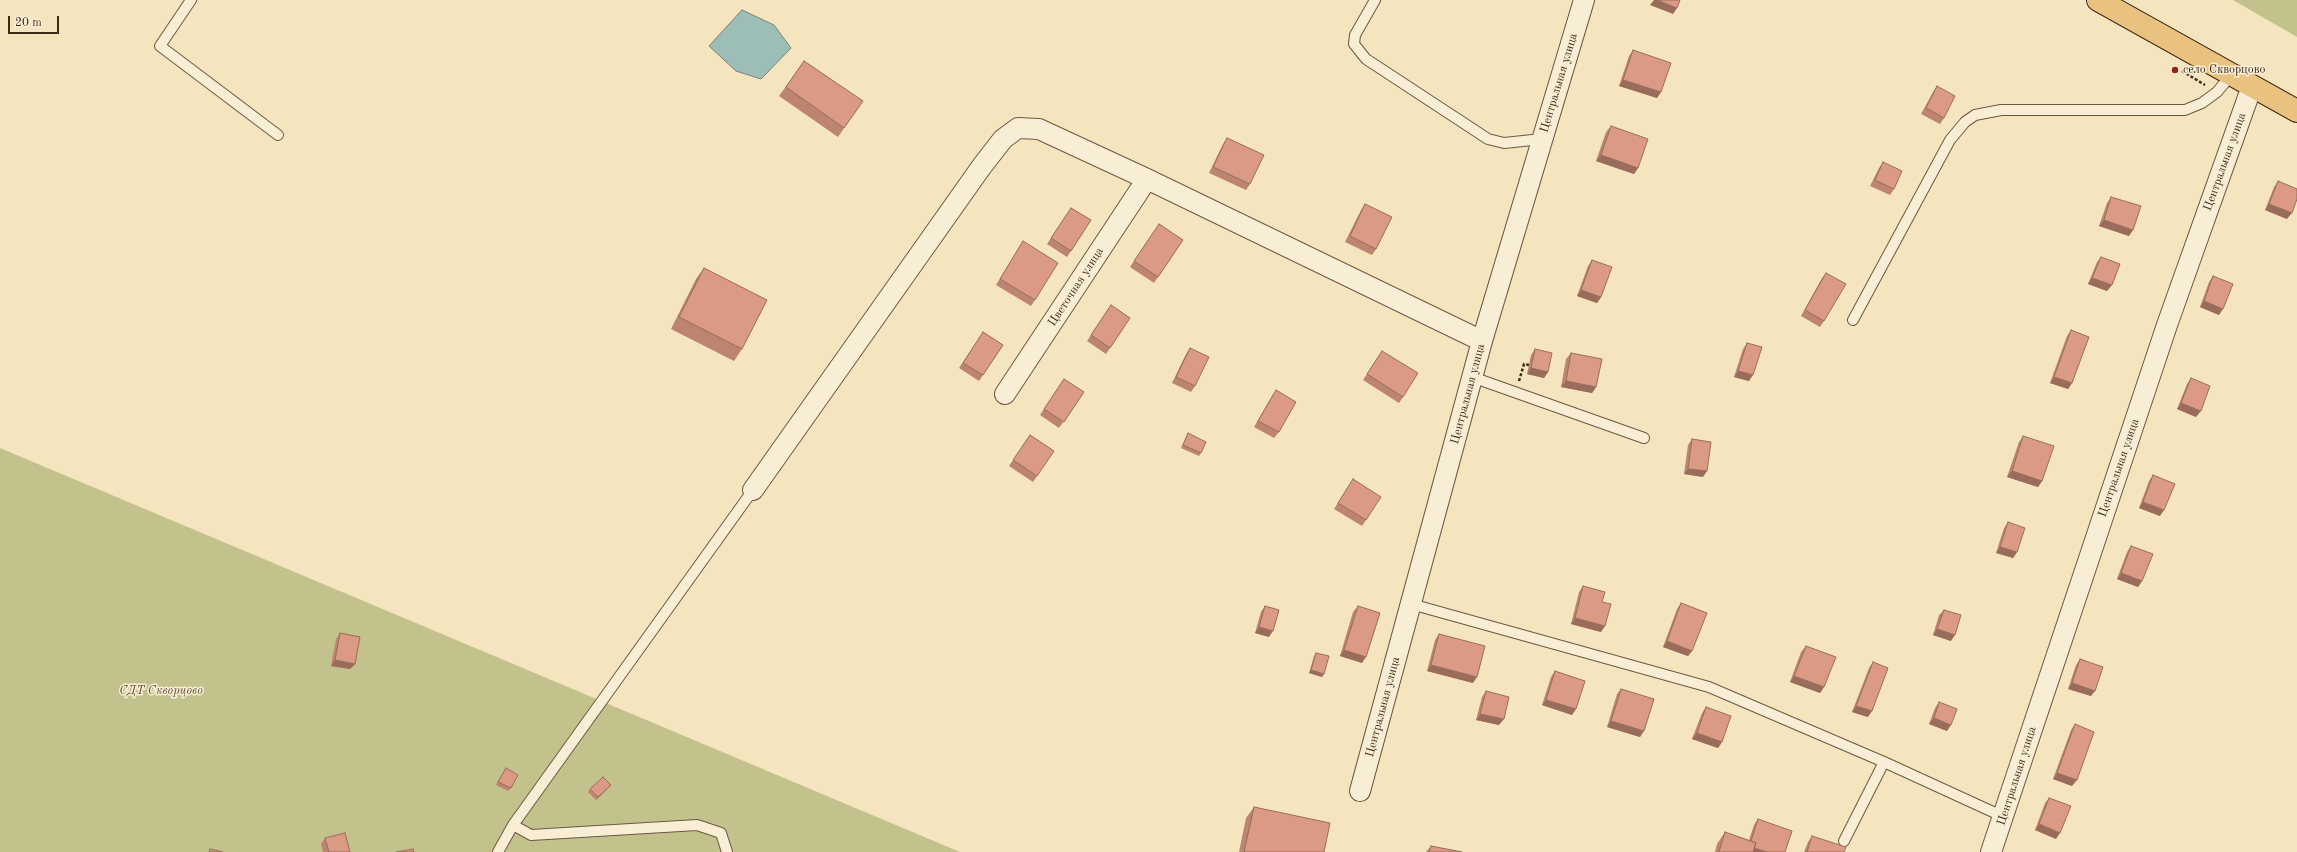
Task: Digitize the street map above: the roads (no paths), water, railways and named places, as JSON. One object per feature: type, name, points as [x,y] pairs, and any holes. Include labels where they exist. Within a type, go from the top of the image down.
[{"type":"highway","points":[[2098,0],[2297,111]]},
{"type":"street","name":"Центральная улица","points":[[1360,791],[1472,376],[1584,0]]},
{"type":"street","name":"Центральная улица","points":[[1991,852],[2004,817],[2165,332],[2252,86]]},
{"type":"street","points":[[753,490],[1003,139],[1018,128],[1039,129],[1147,179],[1482,341]]},
{"type":"street","name":"Цветочная улица","points":[[1005,394],[1147,179]]},
{"type":"lane","points":[[191,0],[160,46],[278,135]]},
{"type":"lane","points":[[1375,0],[1355,34],[1354,44],[1366,59],[1488,140],[1504,143],[1542,139]]},
{"type":"lane","points":[[1853,320],[1950,140],[1965,122],[1975,115],[2009,110],[2185,110],[2202,103],[2217,92],[2231,75]]},
{"type":"lane","points":[[1472,376],[1644,438]]},
{"type":"lane","points":[[498,852],[514,825],[753,490]]},
{"type":"lane","points":[[1411,604],[1709,687],[1884,762],[2004,817]]},
{"type":"lane","points":[[1844,841],[1884,762]]},
{"type":"lane","points":[[514,825],[531,835],[697,825],[721,833],[727,852]]},
{"type":"water","points":[[742,10],[774,25],[791,48],[761,79],[736,71],[709,46]]},
{"type":"place","name":"село Скворцово","points":[[2175,70]]},
{"type":"park label","name":"СДТ Скворцово","points":[[161,691]]}]
